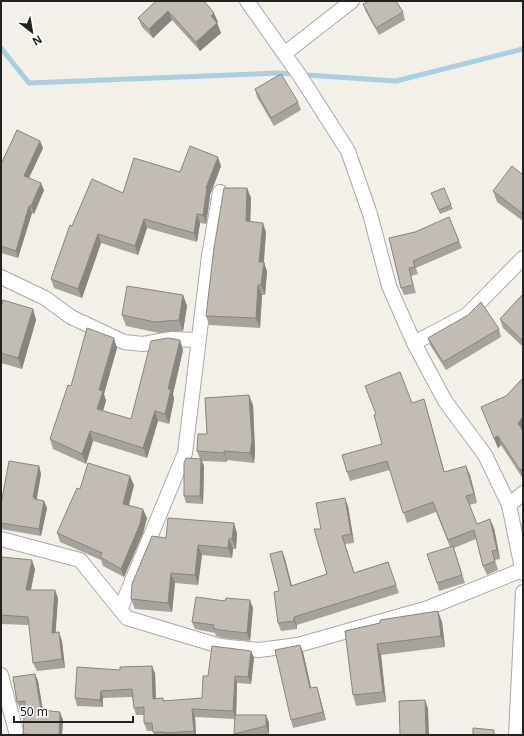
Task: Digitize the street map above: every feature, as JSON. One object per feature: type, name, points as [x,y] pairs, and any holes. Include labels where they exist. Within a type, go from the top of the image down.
[{"type":"street","points":[[246,1],[300,76],[348,151],[370,214],[389,286],[414,343],[445,401],[485,455],[509,505],[523,573]]},
{"type":"street","points":[[288,59],[352,1]]},
{"type":"street","points":[[120,610],[186,453],[198,340],[209,256],[220,192]]},
{"type":"street","points":[[414,343],[467,315],[523,258]]},
{"type":"street","points":[[1,277],[45,298],[71,317],[124,342],[143,344],[171,339],[198,340]]},
{"type":"street","points":[[509,505],[523,493]]},
{"type":"street","points":[[1,539],[80,560],[127,618],[185,637],[220,646],[260,650],[298,645],[428,608],[522,570]]},
{"type":"street","points":[[516,735],[523,592]]},
{"type":"street","points":[[1,675],[17,735]]},
{"type":"building","points":[[156,1],[204,1],[214,13],[211,16],[217,23],[196,42],[168,11],[149,29],[138,18]]},
{"type":"building","points":[[369,1],[396,1],[403,12],[376,28],[363,4]]},
{"type":"building","points":[[281,74],[298,102],[271,118],[255,89]]},
{"type":"building","points":[[17,130],[40,141],[24,176],[41,183],[31,206],[29,206],[16,251],[1,246],[1,164]]},
{"type":"building","points":[[190,146],[218,157],[206,188],[203,215],[197,214],[194,233],[144,219],[135,246],[98,234],[78,289],[51,279],[70,225],[72,226],[92,179],[123,193],[134,158],[180,172]]},
{"type":"building","points":[[512,166],[523,175],[523,214],[493,191]]},
{"type":"building","points":[[224,188],[247,188],[246,221],[263,223],[259,262],[264,262],[261,285],[258,285],[256,318],[206,316],[214,248]]},
{"type":"building","points":[[444,188],[451,205],[439,210],[431,193]]},
{"type":"building","points":[[449,217],[459,241],[413,261],[415,267],[409,268],[413,285],[401,288],[389,238],[415,232]]},
{"type":"building","points":[[127,286],[183,295],[179,320],[155,322],[122,315]]},
{"type":"building","points":[[523,294],[523,341],[500,319]]},
{"type":"building","points":[[3,300],[33,309],[18,358],[1,353],[1,306]]},
{"type":"building","points":[[481,302],[499,329],[443,362],[428,338],[468,315]]},
{"type":"building","points":[[87,328],[114,338],[99,390],[103,391],[97,409],[131,419],[151,341],[168,338],[180,340],[168,389],[171,389],[165,414],[155,411],[143,448],[90,431],[82,454],[50,439],[68,385],[71,386]]},
{"type":"building","points":[[400,372],[412,403],[424,399],[444,472],[466,466],[474,494],[466,496],[477,524],[490,519],[497,550],[492,551],[495,561],[483,566],[474,530],[448,540],[433,502],[403,513],[387,461],[347,472],[342,455],[382,444],[374,415],[376,414],[365,386]]},
{"type":"building","points":[[523,378],[523,417],[518,423],[523,431],[523,468],[520,470],[498,436],[494,438],[481,407],[506,396]]},
{"type":"building","points":[[249,395],[252,441],[250,453],[197,451],[198,434],[207,434],[205,398]]},
{"type":"building","points":[[186,458],[201,459],[200,496],[184,496],[184,463]]},
{"type":"building","points":[[9,461],[39,466],[33,497],[44,501],[39,529],[1,523],[1,504]]},
{"type":"building","points":[[88,463],[130,476],[123,504],[143,509],[140,524],[121,569],[100,557],[102,553],[57,533],[77,488],[80,489]]},
{"type":"building","points":[[345,498],[351,534],[342,536],[354,573],[388,562],[396,585],[294,617],[294,621],[278,623],[274,592],[279,591],[270,554],[282,551],[291,586],[327,574],[314,529],[321,529],[316,503]]},
{"type":"building","points":[[168,518],[234,523],[232,539],[229,539],[228,548],[198,545],[195,575],[171,573],[168,603],[131,599],[132,584],[152,536],[166,538]]},
{"type":"building","points":[[453,546],[462,575],[437,583],[427,554]]},
{"type":"building","points":[[2,557],[32,560],[26,590],[55,590],[52,633],[59,632],[62,659],[33,663],[28,617],[1,615]]},
{"type":"building","points":[[196,597],[225,601],[226,598],[250,600],[247,633],[219,630],[213,628],[214,625],[192,622]]},
{"type":"building","points":[[438,611],[441,636],[377,644],[383,692],[353,695],[345,631],[380,623],[380,620]]},
{"type":"building","points":[[300,645],[310,688],[317,687],[323,712],[291,720],[275,650]]},
{"type":"building","points":[[212,646],[251,651],[248,677],[235,676],[233,711],[192,709],[194,731],[166,733],[153,732],[152,723],[144,723],[144,707],[134,708],[132,689],[101,691],[100,700],[75,698],[77,667],[120,670],[120,667],[152,666],[153,699],[163,698],[163,701],[202,698],[203,676],[208,676]]},
{"type":"building","points":[[35,674],[41,710],[60,712],[59,735],[23,734],[25,701],[17,702],[13,677]]},
{"type":"building","points":[[425,700],[426,735],[400,735],[399,701]]},
{"type":"building","points":[[235,715],[266,715],[266,726],[234,734]]},
{"type":"building","points":[[473,728],[494,730],[494,735],[473,735]]},
{"type":"waterway","points":[[1,48],[29,83],[278,73],[396,81],[523,49]]}]
